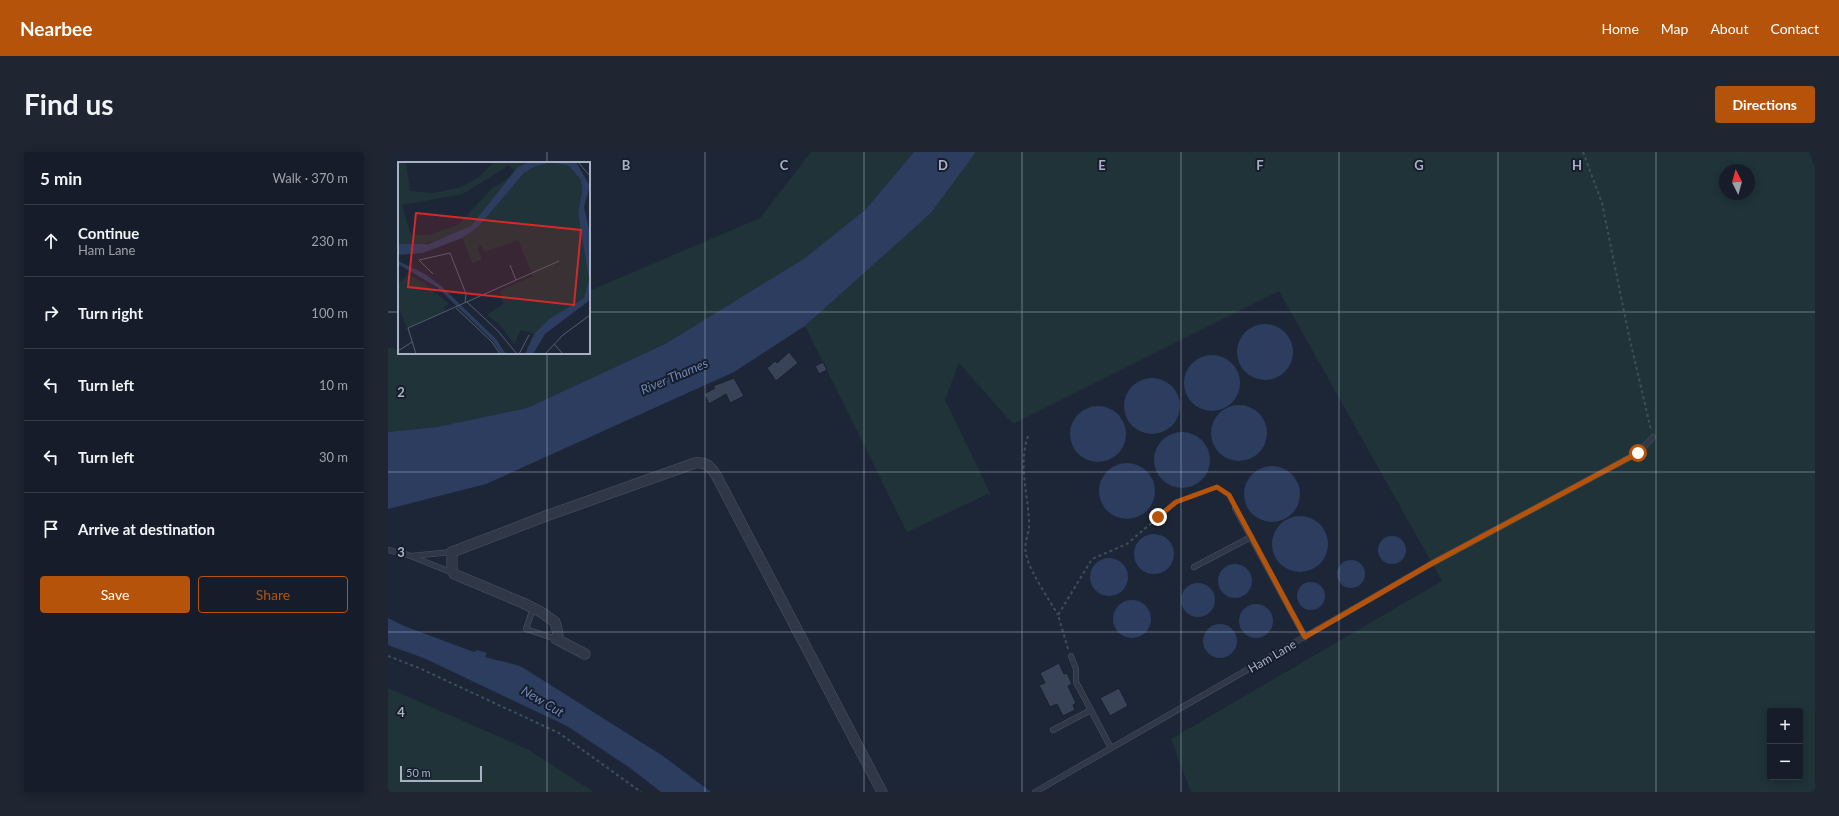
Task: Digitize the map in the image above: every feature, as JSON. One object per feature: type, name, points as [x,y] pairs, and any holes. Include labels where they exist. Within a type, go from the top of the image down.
[{"type":"street","points":[[585,654],[556,639],[558,633],[555,622],[533,608],[454,574],[452,552],[546,516],[695,464],[703,463],[711,467],[716,475],[882,792]]},
{"type":"lane","name":"Ham Lane","points":[[1035,792],[1429,565],[1638,453],[1653,437]]},
{"type":"lane","points":[[1235,508],[1305,637]]},
{"type":"lane","points":[[1194,567],[1251,537]]},
{"type":"lane","points":[[388,550],[411,556],[454,574]]},
{"type":"lane","points":[[411,556],[452,552]]},
{"type":"lane","points":[[533,608],[526,629],[556,639]]},
{"type":"lane","points":[[1071,656],[1076,669],[1076,682],[1111,748]]},
{"type":"lane","points":[[1053,730],[1090,710]]},
{"type":"path","points":[[1583,152],[1602,203],[1629,336],[1653,437]]},
{"type":"path","points":[[1028,436],[1024,448],[1023,480],[1030,524],[1025,542],[1027,559],[1058,615],[1071,656]]},
{"type":"path","points":[[1058,615],[1092,559],[1127,544],[1176,502],[1217,487],[1229,495],[1235,508]]},
{"type":"path","points":[[388,656],[419,668],[559,733],[641,792]]},
{"type":"green space","points":[[811,152],[914,152],[865,210],[805,258],[665,344],[527,408],[437,427],[388,432],[388,347],[398,350],[398,354],[590,354],[590,291],[760,218]]},
{"type":"green space","points":[[976,152],[1809,152],[1815,168],[1815,792],[1191,792],[1171,739],[1442,581],[1279,291],[1013,424],[959,363],[945,400],[990,493],[907,532],[805,326],[931,213]]},
{"type":"green space","points":[[388,688],[527,749],[594,792],[388,792]]},
{"type":"water","name":"River Thames","points":[[914,152],[976,152],[931,213],[805,326],[734,372],[486,484],[388,509],[388,432],[437,427],[527,408],[665,344],[805,258],[865,210]]},
{"type":"water","points":[[1265,324],[1276,326],[1285,332],[1291,341],[1293,352],[1291,363],[1285,372],[1276,378],[1265,380],[1254,378],[1245,372],[1239,363],[1237,352],[1239,341],[1245,332],[1254,326]]},
{"type":"water","points":[[1212,355],[1223,357],[1232,363],[1238,372],[1240,383],[1238,394],[1232,403],[1223,409],[1212,411],[1201,409],[1192,403],[1186,394],[1184,383],[1186,372],[1192,363],[1201,357]]},
{"type":"water","points":[[1152,378],[1163,380],[1172,386],[1178,395],[1180,406],[1178,417],[1172,426],[1163,432],[1152,434],[1141,432],[1132,426],[1126,417],[1124,406],[1126,395],[1132,386],[1141,380]]},
{"type":"water","points":[[1239,405],[1250,407],[1259,413],[1265,422],[1267,433],[1265,444],[1259,453],[1250,459],[1239,461],[1228,459],[1219,453],[1213,444],[1211,433],[1213,422],[1219,413],[1228,407]]},
{"type":"water","points":[[1098,406],[1109,408],[1118,414],[1124,423],[1126,434],[1124,445],[1118,454],[1109,460],[1098,462],[1087,460],[1078,454],[1072,445],[1070,434],[1072,423],[1078,414],[1087,408]]},
{"type":"water","points":[[1182,432],[1193,434],[1202,440],[1208,449],[1210,460],[1208,471],[1202,480],[1193,486],[1182,488],[1171,486],[1162,480],[1156,471],[1154,460],[1156,449],[1162,440],[1171,434]]},
{"type":"water","points":[[1127,463],[1138,465],[1147,471],[1153,480],[1155,491],[1153,502],[1147,511],[1138,517],[1127,519],[1116,517],[1107,511],[1101,502],[1099,491],[1101,480],[1107,471],[1116,465]]},
{"type":"water","points":[[1272,466],[1283,468],[1292,474],[1298,483],[1300,494],[1298,505],[1292,514],[1283,520],[1272,522],[1261,520],[1252,514],[1246,505],[1244,494],[1246,483],[1252,474],[1261,468]]},
{"type":"water","points":[[1300,516],[1311,518],[1320,524],[1326,533],[1328,544],[1326,555],[1320,564],[1311,570],[1300,572],[1289,570],[1280,564],[1274,555],[1272,544],[1274,533],[1280,524],[1289,518]]},
{"type":"water","points":[[1154,534],[1168,540],[1174,554],[1168,568],[1154,574],[1140,568],[1134,554],[1140,540]]},
{"type":"water","points":[[1392,536],[1402,540],[1406,550],[1402,560],[1392,564],[1382,560],[1378,550],[1382,540]]},
{"type":"water","points":[[1105,558],[1113,558],[1123,563],[1127,570],[1127,584],[1123,591],[1113,596],[1105,596],[1095,591],[1093,588],[1090,581],[1090,573],[1095,563],[1098,561]]},
{"type":"water","points":[[1351,560],[1361,564],[1365,574],[1361,584],[1351,588],[1341,584],[1337,574],[1341,564]]},
{"type":"water","points":[[1238,564],[1247,569],[1251,574],[1251,588],[1247,593],[1242,597],[1232,598],[1228,597],[1219,588],[1218,578],[1219,574],[1228,565]]},
{"type":"water","points":[[1311,582],[1321,586],[1325,596],[1321,606],[1311,610],[1301,606],[1297,596],[1301,586]]},
{"type":"water","points":[[1201,583],[1210,588],[1214,593],[1214,607],[1210,612],[1205,616],[1195,617],[1191,616],[1182,607],[1181,597],[1182,593],[1191,584]]},
{"type":"water","points":[[1128,600],[1136,600],[1146,605],[1150,612],[1150,626],[1146,633],[1136,638],[1128,638],[1118,633],[1116,630],[1113,623],[1113,615],[1118,605],[1121,603]]},
{"type":"water","points":[[1259,604],[1268,609],[1272,614],[1272,628],[1268,633],[1263,637],[1253,638],[1249,637],[1240,628],[1239,618],[1240,614],[1249,605]]},
{"type":"water","name":"New Cut","points":[[388,618],[404,626],[474,652],[477,650],[487,653],[485,657],[522,667],[663,756],[711,792],[661,792],[630,768],[567,726],[426,659],[388,645]]},
{"type":"water","points":[[1223,624],[1232,629],[1236,634],[1236,648],[1232,653],[1227,657],[1217,658],[1213,657],[1204,648],[1203,638],[1204,634],[1213,625]]},
{"type":"building","points":[[789,352],[798,363],[776,381],[767,368],[775,361],[777,363]]},
{"type":"building","points":[[823,362],[827,370],[819,374],[815,366]]},
{"type":"building","points":[[734,378],[744,396],[730,403],[726,394],[709,404],[704,394],[715,388],[713,386]]},
{"type":"building","points":[[1059,663],[1064,674],[1067,673],[1072,684],[1068,686],[1076,703],[1073,705],[1075,710],[1063,716],[1057,704],[1050,707],[1039,685],[1045,683],[1040,673]]},
{"type":"building","points":[[1119,688],[1128,706],[1110,716],[1100,698]]},
{"type":"route","points":[[1158,517],[1176,502],[1208,489],[1217,487],[1229,495],[1305,637],[1429,565],[1638,453]]}]
